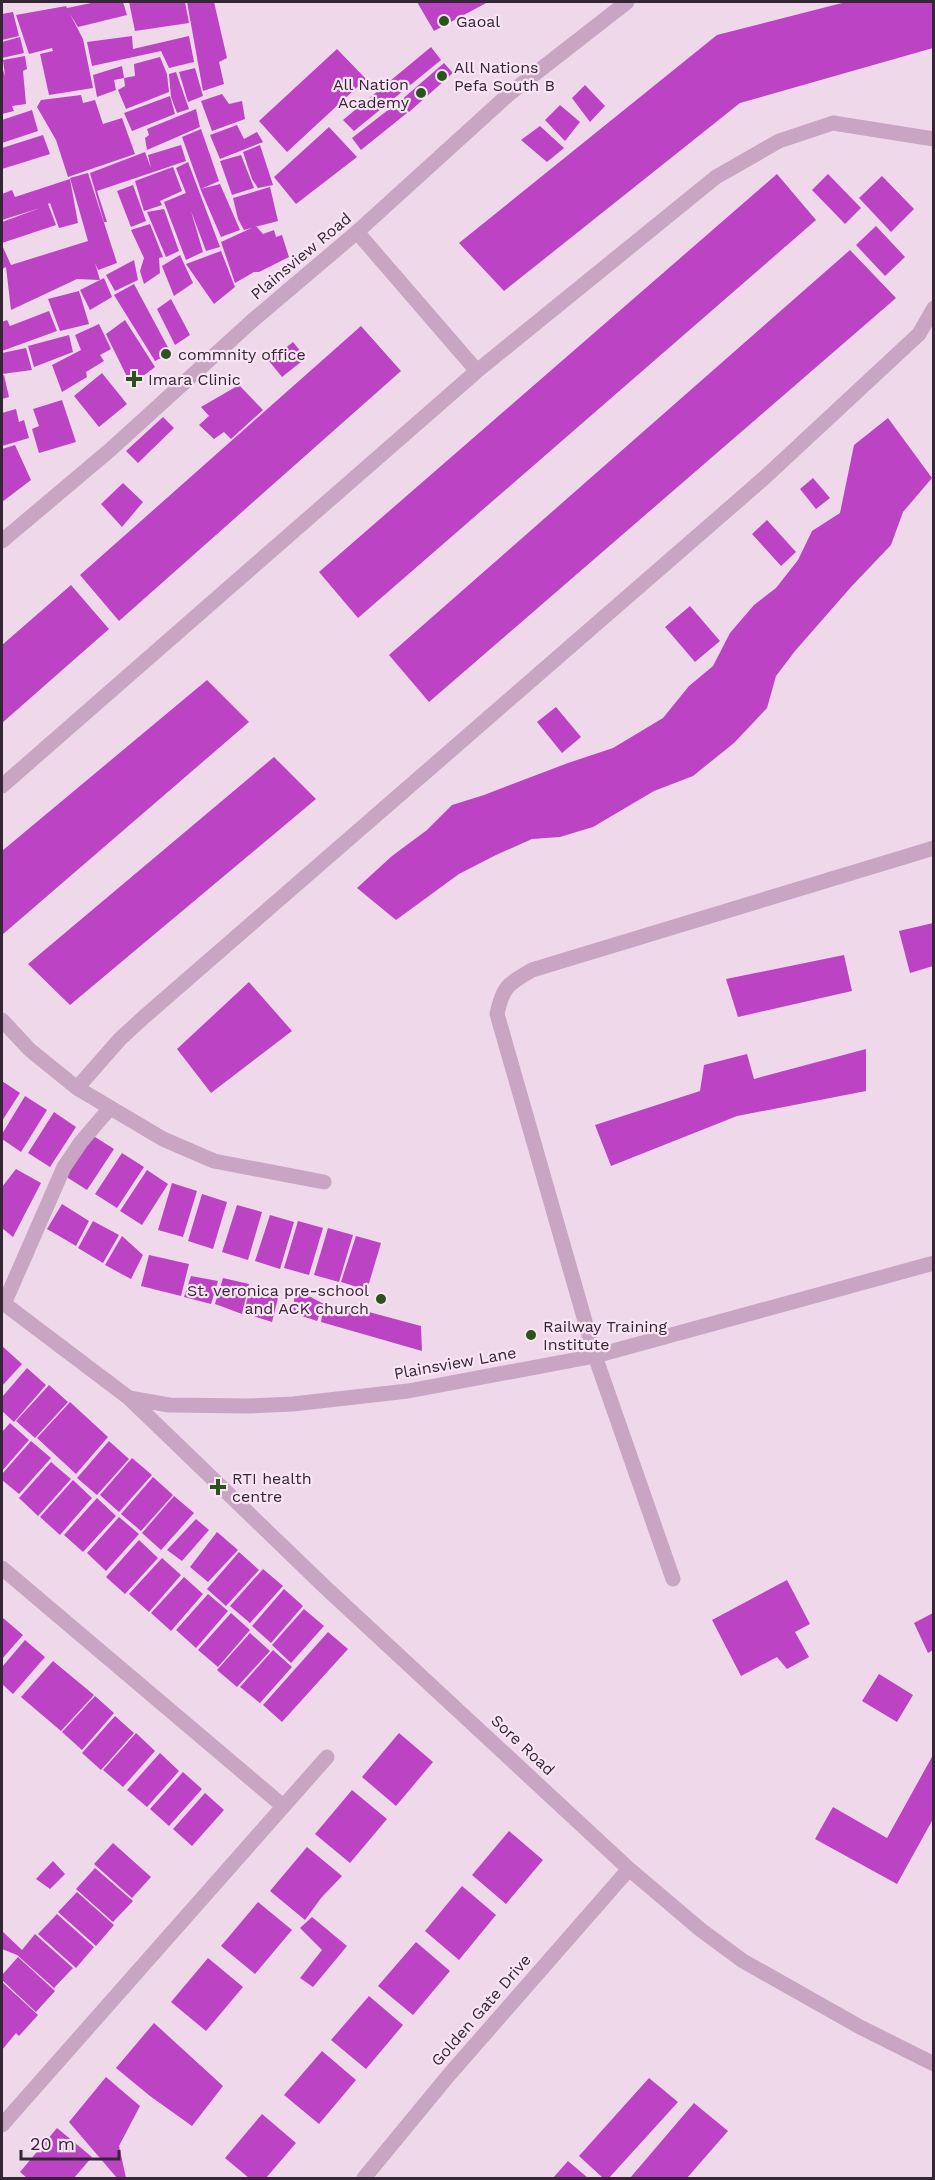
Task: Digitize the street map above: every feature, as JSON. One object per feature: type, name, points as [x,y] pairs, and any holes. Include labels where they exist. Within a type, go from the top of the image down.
[{"type":"street","name":"Plainsview Road","points":[[2,541],[110,450],[509,94],[627,2]]},
{"type":"street","points":[[2,786],[477,371],[716,177],[779,141],[832,123],[933,139]]},
{"type":"street","points":[[357,232],[477,371]]},
{"type":"street","points":[[77,1088],[107,1053],[144,1017],[763,479],[919,334],[933,308]]},
{"type":"street","points":[[673,1580],[595,1356],[497,1014],[502,993],[513,982],[532,970],[933,848]]},
{"type":"street","points":[[2,1020],[30,1050],[77,1088],[164,1138],[214,1161],[324,1182]]},
{"type":"street","points":[[3,1303],[64,1167],[81,1142],[110,1108]]},
{"type":"street","name":"Plainsview Lane","points":[[3,1303],[129,1398],[170,1405],[248,1406],[293,1404],[408,1391],[595,1356],[933,1263]]},
{"type":"street","name":"Sore Road","points":[[129,1398],[326,1588],[629,1869],[701,1930],[743,1961],[860,2027],[933,2064]]},
{"type":"street","points":[[2,1568],[283,1806]]},
{"type":"street","points":[[2,2125],[327,1757]]},
{"type":"street","name":"Golden Gate Drive","points":[[364,2178],[448,2076],[629,1869]]},
{"type":"building","points":[[96,2],[123,2],[127,15],[78,27],[70,14],[83,39],[93,88],[49,95],[40,54],[53,51],[52,48],[29,54],[16,15]]},
{"type":"building","points":[[129,2],[185,2],[189,23],[135,31]]},
{"type":"building","points":[[187,2],[214,2],[227,58],[219,62],[224,84],[203,91]]},
{"type":"building","points":[[417,2],[488,2],[434,31]]},
{"type":"building","points":[[846,2],[933,2],[933,48],[740,103],[504,291],[459,243],[717,35]]},
{"type":"building","points":[[13,12],[19,36],[2,40],[2,14]]},
{"type":"building","points":[[132,36],[133,49],[189,36],[194,62],[169,68],[161,51],[92,66],[87,42]]},
{"type":"building","points":[[20,37],[24,53],[2,58],[2,42]]},
{"type":"building","points":[[431,47],[441,60],[354,131],[343,120]]},
{"type":"building","points":[[337,49],[366,79],[287,152],[259,121]]},
{"type":"building","points":[[25,56],[27,69],[23,71],[26,104],[12,106],[14,111],[2,114],[2,67],[5,76],[3,60]]},
{"type":"building","points":[[160,57],[167,74],[169,92],[126,109],[118,90],[125,86],[124,78],[135,76],[134,64]]},
{"type":"building","points":[[444,63],[453,73],[409,112],[399,102]]},
{"type":"building","points":[[122,66],[124,78],[114,80],[116,90],[97,97],[93,75]]},
{"type":"building","points":[[195,68],[203,96],[188,102],[179,72]]},
{"type":"building","points":[[176,72],[189,109],[177,113],[171,97],[169,74]]},
{"type":"building","points":[[585,85],[605,106],[590,122],[572,98]]},
{"type":"building","points":[[222,94],[229,104],[242,101],[245,119],[212,131],[201,101]]},
{"type":"building","points":[[81,95],[83,103],[95,100],[103,124],[122,118],[135,154],[68,177],[56,140],[37,107],[41,100]]},
{"type":"building","points":[[170,96],[175,114],[132,131],[124,113]]},
{"type":"building","points":[[397,103],[407,113],[361,150],[352,138]]},
{"type":"building","points":[[560,105],[580,122],[565,141],[545,120]]},
{"type":"building","points":[[196,109],[200,127],[147,150],[145,138],[149,135],[147,129]]},
{"type":"building","points":[[32,110],[38,131],[2,143],[2,120]]},
{"type":"building","points":[[237,125],[244,139],[257,132],[263,142],[220,159],[210,135]]},
{"type":"building","points":[[540,126],[564,148],[547,162],[521,140]]},
{"type":"building","points":[[329,127],[357,157],[296,204],[274,177]]},
{"type":"building","points":[[201,129],[219,181],[201,189],[220,184],[240,230],[221,237],[202,193],[182,137]]},
{"type":"building","points":[[43,135],[50,154],[2,169],[2,148]]},
{"type":"building","points":[[181,145],[186,161],[97,191],[107,222],[104,222],[90,173],[145,152],[151,168],[148,155]]},
{"type":"building","points":[[260,145],[273,185],[258,188],[252,179],[243,152]]},
{"type":"building","points":[[241,155],[254,188],[232,195],[220,161]]},
{"type":"building","points":[[188,162],[220,247],[206,251],[191,211],[203,252],[186,260],[164,202],[186,193],[176,168]]},
{"type":"building","points":[[173,167],[182,191],[160,201],[162,205],[144,211],[135,181]]},
{"type":"building","points":[[88,173],[117,263],[98,270],[95,263],[100,280],[77,279],[11,310],[6,267],[2,269],[2,245],[11,265],[88,241],[70,178]]},
{"type":"building","points":[[777,174],[816,220],[358,618],[319,572]]},
{"type":"building","points":[[828,174],[861,208],[845,224],[812,190]]},
{"type":"building","points":[[882,176],[914,209],[891,232],[859,198]]},
{"type":"building","points":[[70,179],[78,223],[59,228],[50,203],[48,204],[56,225],[2,243],[2,222],[40,208],[2,220],[2,194],[12,190],[15,197]]},
{"type":"building","points":[[133,185],[146,221],[131,227],[117,191]]},
{"type":"building","points":[[270,187],[278,221],[244,230],[238,219],[233,198]]},
{"type":"building","points":[[164,209],[179,251],[166,257],[147,212]]},
{"type":"building","points":[[150,224],[163,257],[159,258],[160,273],[144,284],[140,271],[144,258],[131,230]]},
{"type":"building","points":[[256,226],[263,234],[274,230],[276,237],[282,235],[289,257],[235,283],[221,242]]},
{"type":"building","points":[[876,226],[905,257],[885,276],[856,245]]},
{"type":"building","points":[[850,250],[896,298],[429,702],[389,655]]},
{"type":"building","points":[[221,251],[235,287],[214,304],[186,264]]},
{"type":"building","points":[[180,255],[193,283],[174,296],[162,266]]},
{"type":"building","points":[[134,260],[138,280],[115,291],[106,275]]},
{"type":"building","points":[[104,278],[112,297],[90,310],[80,290]]},
{"type":"building","points":[[134,284],[171,353],[155,361],[114,295]]},
{"type":"building","points":[[79,291],[89,324],[60,331],[48,299]]},
{"type":"building","points":[[171,299],[190,335],[175,345],[157,309]]},
{"type":"building","points":[[49,311],[57,331],[2,351],[2,322],[7,320],[10,326]]},
{"type":"building","points":[[125,320],[155,367],[131,385],[106,334]]},
{"type":"building","points":[[99,324],[111,349],[100,355],[104,361],[86,372],[87,377],[62,392],[52,365],[81,350],[75,335]]},
{"type":"building","points":[[361,326],[401,371],[119,621],[80,575]]},
{"type":"building","points":[[69,335],[73,352],[34,367],[28,346]]},
{"type":"building","points":[[293,342],[306,358],[282,377],[269,361]]},
{"type":"building","points":[[26,348],[32,370],[2,374],[2,353]]},
{"type":"building","points":[[102,373],[127,404],[99,427],[74,396]]},
{"type":"building","points":[[4,375],[9,397],[2,399],[2,376]]},
{"type":"building","points":[[239,385],[263,410],[231,439],[224,432],[214,439],[199,425],[209,416],[201,407]]},
{"type":"building","points":[[62,400],[76,442],[39,453],[32,429],[39,426],[33,409]]},
{"type":"building","points":[[16,409],[19,422],[24,420],[29,438],[2,446],[2,413]]},
{"type":"building","points":[[163,417],[174,428],[138,463],[126,451]]},
{"type":"building","points":[[888,418],[932,478],[903,512],[891,545],[795,651],[776,676],[767,708],[734,743],[693,776],[654,791],[593,827],[560,837],[532,839],[459,874],[396,920],[357,888],[392,856],[427,830],[452,805],[613,748],[663,718],[689,686],[713,666],[730,633],[754,605],[776,588],[798,560],[812,531],[840,513],[854,445]]},
{"type":"building","points":[[15,445],[31,480],[2,502],[2,449]]},
{"type":"building","points":[[813,478],[830,498],[816,509],[800,489]]},
{"type":"building","points":[[123,483],[143,502],[122,527],[101,504]]},
{"type":"building","points":[[767,520],[796,552],[781,566],[752,534]]},
{"type":"building","points":[[71,585],[109,629],[2,723],[2,645]]},
{"type":"building","points":[[690,606],[720,641],[695,662],[665,627]]},
{"type":"building","points":[[207,680],[249,722],[2,935],[2,851]]},
{"type":"building","points":[[556,707],[581,737],[562,753],[537,722]]},
{"type":"building","points":[[274,757],[316,799],[70,1005],[28,964]]},
{"type":"building","points":[[933,923],[933,966],[910,973],[899,931]]},
{"type":"building","points":[[844,955],[852,991],[738,1017],[726,979]]},
{"type":"building","points":[[249,982],[292,1031],[211,1093],[177,1049]]},
{"type":"building","points":[[866,1049],[866,1091],[737,1116],[611,1166],[595,1125],[700,1091],[704,1065],[747,1054],[754,1079]]},
{"type":"building","points":[[2,1081],[20,1093],[2,1121]]},
{"type":"building","points":[[25,1096],[47,1110],[21,1152],[2,1139],[2,1134]]},
{"type":"building","points":[[54,1112],[76,1127],[50,1167],[28,1153]]},
{"type":"building","points":[[92,1135],[114,1149],[87,1190],[65,1176]]},
{"type":"building","points":[[122,1153],[144,1167],[117,1208],[95,1194]]},
{"type":"building","points":[[16,1169],[41,1183],[13,1237],[2,1228],[2,1187]]},
{"type":"building","points":[[147,1170],[168,1184],[142,1225],[120,1211]]},
{"type":"building","points":[[172,1183],[197,1191],[183,1237],[158,1230]]},
{"type":"building","points":[[202,1194],[227,1202],[213,1249],[188,1241]]},
{"type":"building","points":[[62,1204],[89,1221],[76,1246],[47,1229]]},
{"type":"building","points":[[237,1205],[262,1212],[248,1260],[222,1252]]},
{"type":"building","points":[[270,1215],[294,1222],[280,1269],[255,1261]]},
{"type":"building","points":[[93,1221],[119,1235],[103,1263],[78,1248]]},
{"type":"building","points":[[298,1221],[323,1228],[309,1275],[284,1268]]},
{"type":"building","points":[[328,1228],[353,1235],[339,1282],[314,1275]]},
{"type":"building","points":[[122,1236],[143,1255],[131,1279],[105,1265]]},
{"type":"building","points":[[356,1236],[381,1243],[367,1290],[341,1282]]},
{"type":"building","points":[[149,1255],[189,1264],[181,1296],[141,1286]]},
{"type":"building","points":[[191,1276],[218,1281],[211,1304],[184,1297]]},
{"type":"building","points":[[223,1278],[249,1284],[242,1314],[215,1304]]},
{"type":"building","points":[[250,1288],[279,1294],[272,1322],[244,1313]]},
{"type":"building","points":[[295,1289],[324,1304],[317,1321],[293,1313]]},
{"type":"building","points":[[324,1304],[354,1308],[421,1326],[422,1351],[321,1322]]},
{"type":"building","points":[[2,1346],[22,1364],[2,1386]]},
{"type":"building","points":[[27,1368],[46,1385],[14,1422],[2,1411],[2,1397]]},
{"type":"building","points":[[49,1385],[68,1402],[35,1438],[16,1421]]},
{"type":"building","points":[[70,1402],[108,1437],[76,1474],[37,1438]]},
{"type":"building","points":[[10,1423],[29,1440],[2,1471],[2,1432]]},
{"type":"building","points":[[31,1441],[51,1458],[19,1494],[2,1480],[2,1474]]},
{"type":"building","points":[[109,1441],[129,1459],[97,1495],[77,1478]]},
{"type":"building","points":[[132,1458],[152,1475],[119,1512],[100,1495]]},
{"type":"building","points":[[51,1462],[71,1479],[38,1516],[19,1498]]},
{"type":"building","points":[[153,1477],[173,1495],[141,1531],[121,1514]]},
{"type":"building","points":[[73,1480],[92,1498],[60,1535],[40,1517]]},
{"type":"building","points":[[174,1496],[194,1513],[161,1550],[142,1533]]},
{"type":"building","points":[[97,1498],[116,1516],[83,1552],[64,1535]]},
{"type":"building","points":[[119,1517],[139,1534],[106,1571],[87,1553]]},
{"type":"building","points":[[196,1519],[209,1530],[182,1561],[167,1550]]},
{"type":"building","points":[[217,1532],[238,1550],[208,1582],[190,1567]]},
{"type":"building","points":[[139,1540],[158,1558],[125,1594],[106,1577]]},
{"type":"building","points":[[239,1552],[259,1570],[226,1606],[207,1589]]},
{"type":"building","points":[[162,1558],[181,1575],[149,1612],[129,1594]]},
{"type":"building","points":[[263,1569],[283,1586],[250,1623],[230,1606]]},
{"type":"building","points":[[184,1577],[203,1594],[171,1631],[151,1613]]},
{"type":"building","points":[[787,1580],[810,1624],[795,1632],[809,1657],[787,1669],[777,1657],[741,1676],[712,1620]]},
{"type":"building","points":[[284,1589],[303,1606],[271,1643],[252,1626]]},
{"type":"building","points":[[208,1594],[228,1611],[196,1648],[176,1630]]},
{"type":"building","points":[[304,1609],[324,1626],[291,1663],[272,1645]]},
{"type":"building","points":[[231,1613],[250,1630],[218,1667],[198,1650]]},
{"type":"building","points":[[933,1613],[933,1650],[928,1653],[914,1623]]},
{"type":"building","points":[[2,1619],[23,1635],[2,1659]]},
{"type":"building","points":[[328,1632],[348,1649],[282,1722],[263,1705]]},
{"type":"building","points":[[250,1633],[270,1651],[237,1687],[217,1670]]},
{"type":"building","points":[[25,1640],[45,1657],[13,1694],[2,1684],[2,1667]]},
{"type":"building","points":[[273,1650],[292,1667],[260,1703],[240,1687]]},
{"type":"building","points":[[53,1661],[94,1695],[61,1731],[21,1697]]},
{"type":"building","points":[[879,1674],[913,1695],[897,1722],[862,1701]]},
{"type":"building","points":[[95,1696],[114,1713],[82,1750],[62,1732]]},
{"type":"building","points":[[115,1716],[134,1733],[101,1770],[82,1753]]},
{"type":"building","points":[[136,1733],[155,1751],[123,1787],[103,1770]]},
{"type":"building","points":[[399,1733],[433,1762],[396,1806],[362,1777]]},
{"type":"building","points":[[160,1753],[179,1771],[147,1807],[127,1790]]},
{"type":"building","points":[[933,1755],[933,1819],[897,1884],[815,1839],[833,1807],[887,1838]]},
{"type":"building","points":[[183,1772],[202,1789],[169,1826],[150,1809]]},
{"type":"building","points":[[352,1790],[387,1819],[350,1863],[315,1834]]},
{"type":"building","points":[[205,1793],[224,1810],[192,1846],[173,1829]]},
{"type":"building","points":[[509,1831],[543,1860],[506,1904],[472,1875]]},
{"type":"building","points":[[113,1843],[151,1877],[132,1898],[94,1864]]},
{"type":"building","points":[[307,1847],[342,1876],[321,1898],[305,1920],[270,1891]]},
{"type":"building","points":[[53,1861],[65,1874],[50,1889],[36,1879]]},
{"type":"building","points":[[95,1868],[133,1901],[113,1922],[76,1889]]},
{"type":"building","points":[[462,1886],[496,1915],[459,1960],[425,1931]]},
{"type":"building","points":[[77,1892],[114,1925],[96,1946],[58,1912]]},
{"type":"building","points":[[258,1902],[292,1930],[255,1974],[221,1946]]},
{"type":"building","points":[[57,1914],[94,1947],[76,1968],[38,1934]]},
{"type":"building","points":[[312,1917],[347,1946],[313,1987],[300,1978],[322,1950],[300,1928]]},
{"type":"building","points":[[2,1931],[22,1950],[35,1934],[73,1968],[54,1988],[17,1955],[2,1949]]},
{"type":"building","points":[[416,1942],[450,1971],[413,2015],[378,1986]]},
{"type":"building","points":[[18,1957],[55,1991],[36,2012],[2,1980],[2,1975]]},
{"type":"building","points":[[208,1958],[243,1987],[206,2031],[171,2002]]},
{"type":"building","points":[[2,1982],[38,2015],[19,2036],[16,2033],[2,2050]]},
{"type":"building","points":[[369,1996],[403,2025],[366,2069],[331,2040]]},
{"type":"building","points":[[154,2023],[223,2086],[192,2126],[116,2068]]},
{"type":"building","points":[[322,2051],[356,2080],[319,2124],[284,2095]]},
{"type":"building","points":[[106,2077],[140,2106],[119,2146],[126,2178],[117,2178],[69,2122]]},
{"type":"building","points":[[649,2078],[678,2102],[609,2178],[603,2178],[579,2156]]},
{"type":"building","points":[[694,2103],[728,2131],[687,2178],[630,2178]]},
{"type":"building","points":[[262,2114],[296,2143],[266,2178],[249,2178],[225,2158]]},
{"type":"building","points":[[57,2128],[92,2157],[74,2178],[27,2178],[20,2172]]},
{"type":"building","points":[[568,2161],[588,2178],[553,2178]]},
{"type":"place","name":"Gaoal","points":[[444,21]]},
{"type":"place","name":"All Nations Pefa South B","points":[[442,76]]},
{"type":"place","name":"All Nation Academy","points":[[421,93]]},
{"type":"place","name":"commnity office","points":[[166,354]]},
{"type":"place","name":"Imara Clinic","points":[[134,379]]},
{"type":"place","name":"St. veronica pre-school and ACK church","points":[[381,1299]]},
{"type":"place","name":"Railway Training Institute","points":[[531,1335]]},
{"type":"place","name":"RTI health centre","points":[[218,1487]]}]
